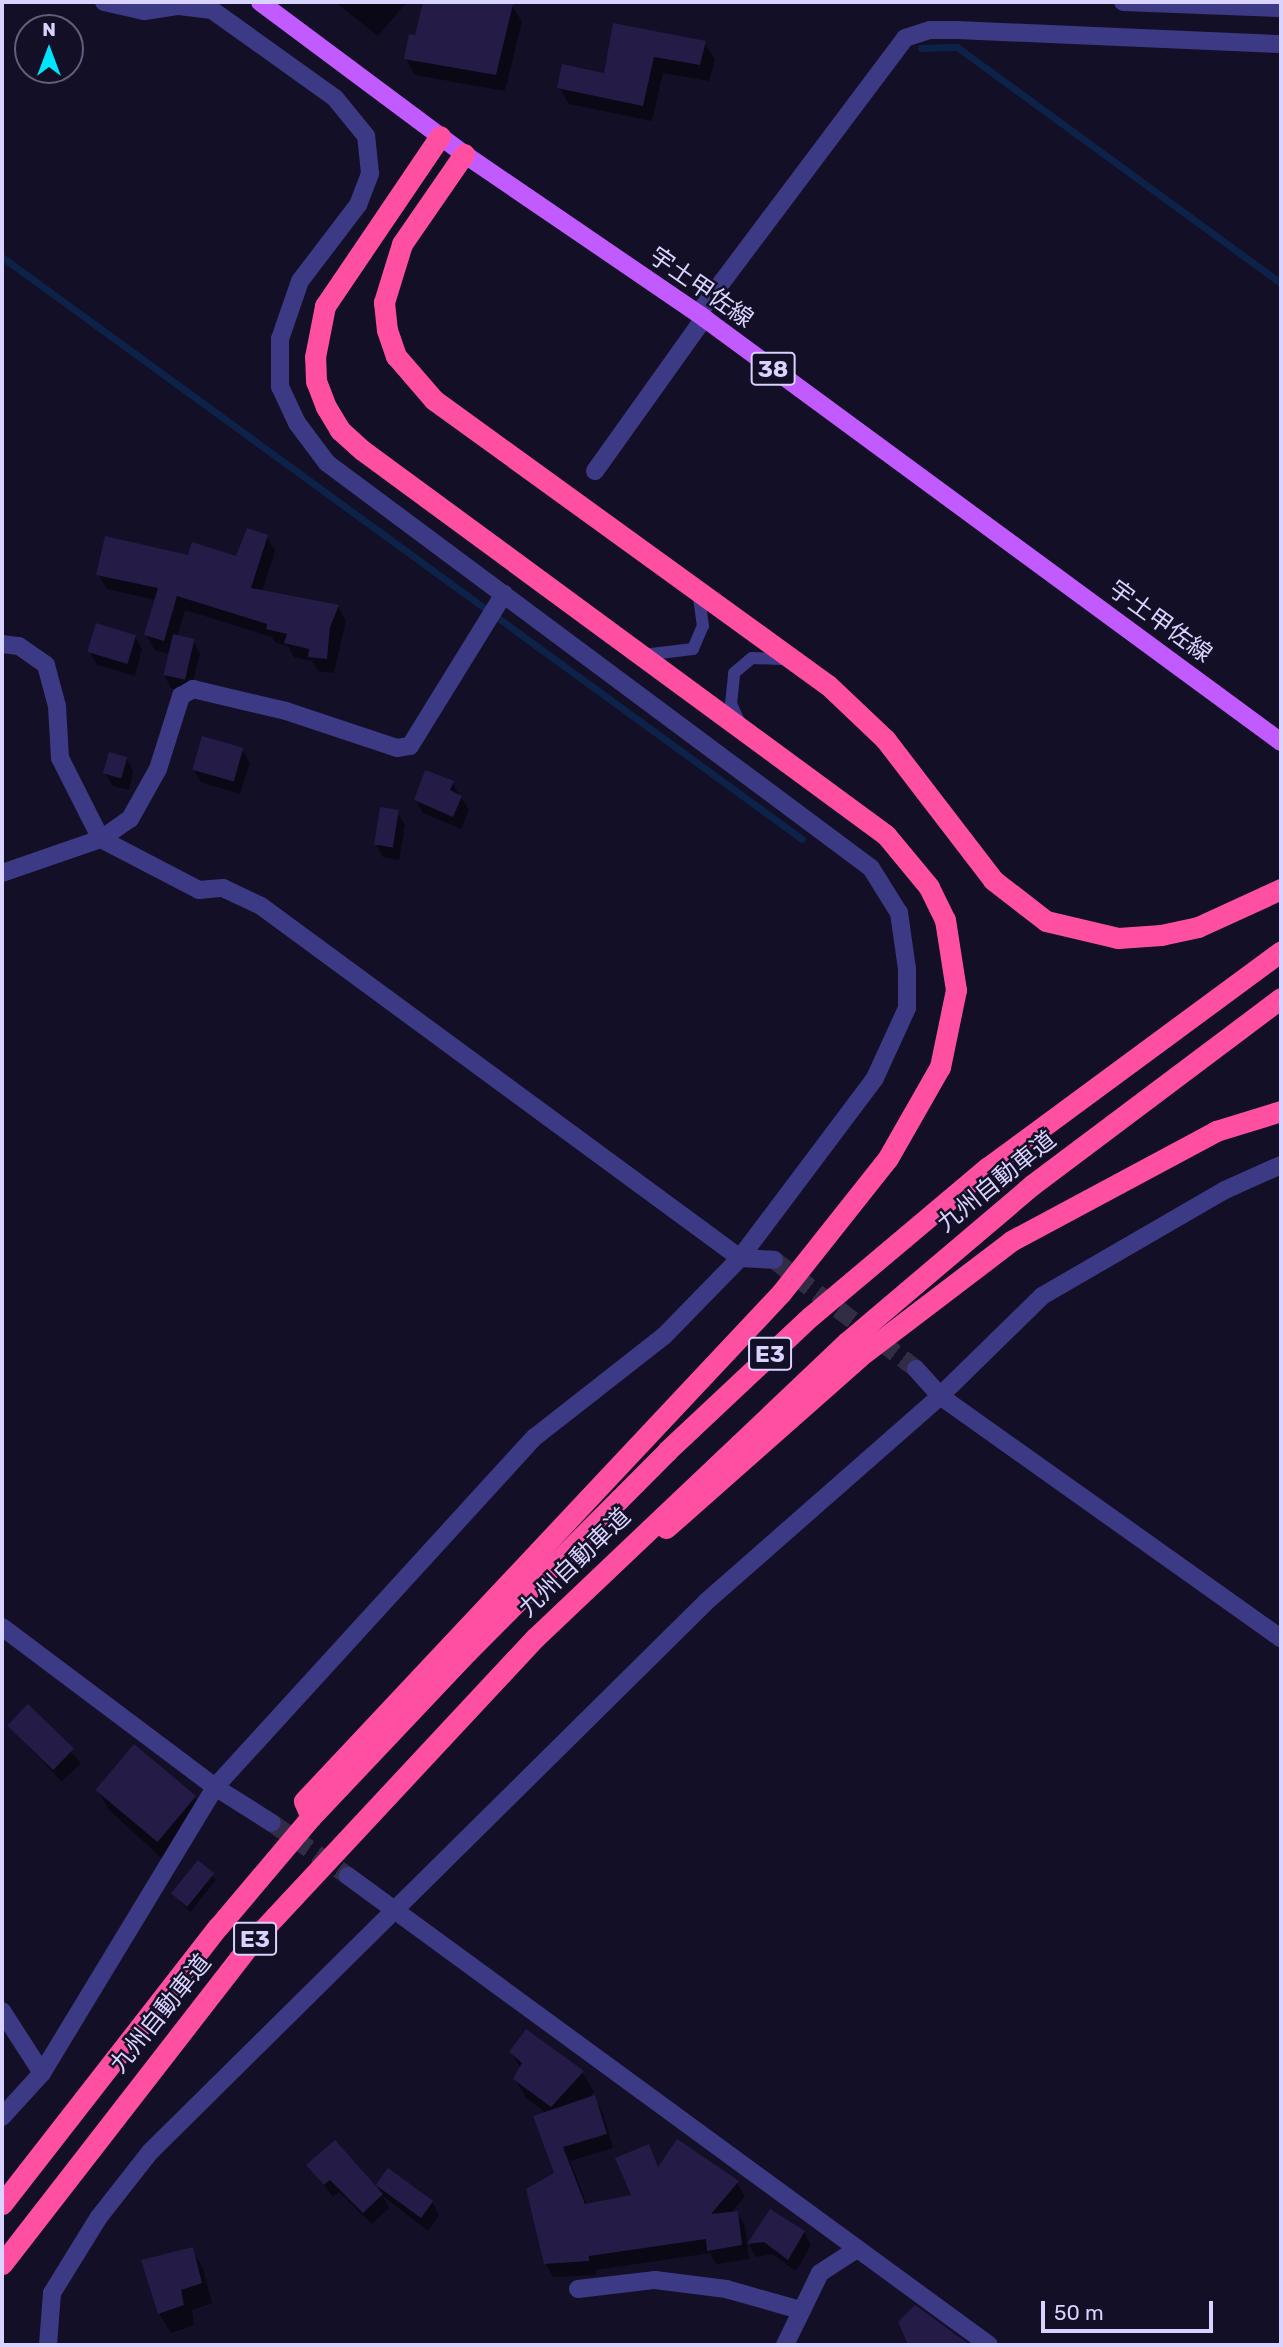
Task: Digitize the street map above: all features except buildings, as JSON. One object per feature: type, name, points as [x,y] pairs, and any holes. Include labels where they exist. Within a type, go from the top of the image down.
[{"type":"highway","points":[[311,1818],[304,1801],[782,1293],[888,1158],[940,1067],[956,990],[945,920],[929,887],[886,835],[362,450],[326,407],[316,381],[314,357],[325,306],[440,136]]},
{"type":"highway","points":[[464,154],[402,244],[391,272],[384,302],[387,330],[396,356],[434,400],[828,685],[885,738],[993,880],[1046,921],[1118,938],[1161,935],[1198,927],[1281,889]]},
{"type":"highway","name":"九州自動車道","points":[[2,2204],[218,1927],[311,1818],[467,1651],[657,1460],[811,1316],[987,1168],[1281,951]]},
{"type":"highway","name":"九州自動車道","points":[[2,2264],[256,1937],[536,1637],[858,1333],[1031,1185],[1281,998]]},
{"type":"highway","points":[[536,1637],[692,1507],[859,1357],[970,1270],[1064,1210],[1216,1130],[1281,1111]]},
{"type":"main road","name":"宇土甲佐線","points":[[260,2],[464,154],[701,316],[1281,742]]},
{"type":"street","points":[[2,2117],[42,2073],[215,1787],[535,1437],[664,1336],[740,1258],[875,1078],[907,1008],[907,969],[899,913],[871,868],[327,463],[297,423],[280,387],[280,339],[300,281],[358,205],[370,173],[366,136],[335,98],[212,10],[177,6],[144,11],[104,2]]},
{"type":"street","points":[[1123,2],[1281,8]]},
{"type":"street","points":[[595,471],[701,316],[905,38],[930,30],[957,30],[1281,44]]},
{"type":"street","points":[[2,873],[101,839],[130,819],[158,769],[181,696],[192,689],[286,711],[397,748],[410,746],[504,594]]},
{"type":"street","points":[[2,645],[19,646],[47,665],[57,706],[60,758],[101,839],[199,890],[223,888],[261,906],[740,1258],[774,1260]]},
{"type":"street","points":[[48,2345],[52,2293],[99,2217],[150,2152],[397,1911],[707,1601],[940,1396],[1042,1296],[1225,1189],[1281,1165]]},
{"type":"street","points":[[916,1369],[940,1396],[1281,1638]]},
{"type":"street","points":[[2,1627],[215,1787],[272,1823]]},
{"type":"street","points":[[348,1876],[989,2345]]},
{"type":"street","points":[[2,2011],[42,2073]]},
{"type":"street","points":[[785,2345],[800,2309],[820,2273],[857,2249]]},
{"type":"street","points":[[578,2289],[655,2280],[726,2289],[800,2309]]},
{"type":"lane","points":[[641,655],[665,656],[693,649],[703,626],[698,592]]},
{"type":"lane","points":[[742,729],[731,704],[731,685],[741,664],[766,656],[793,659]]},
{"type":"waterway","points":[[921,48],[957,47],[1281,283]]},
{"type":"waterway","points":[[2,257],[802,839]]},
{"type":"tunnel","points":[[774,1260],[916,1369]]},
{"type":"tunnel","points":[[272,1823],[348,1876]]}]
